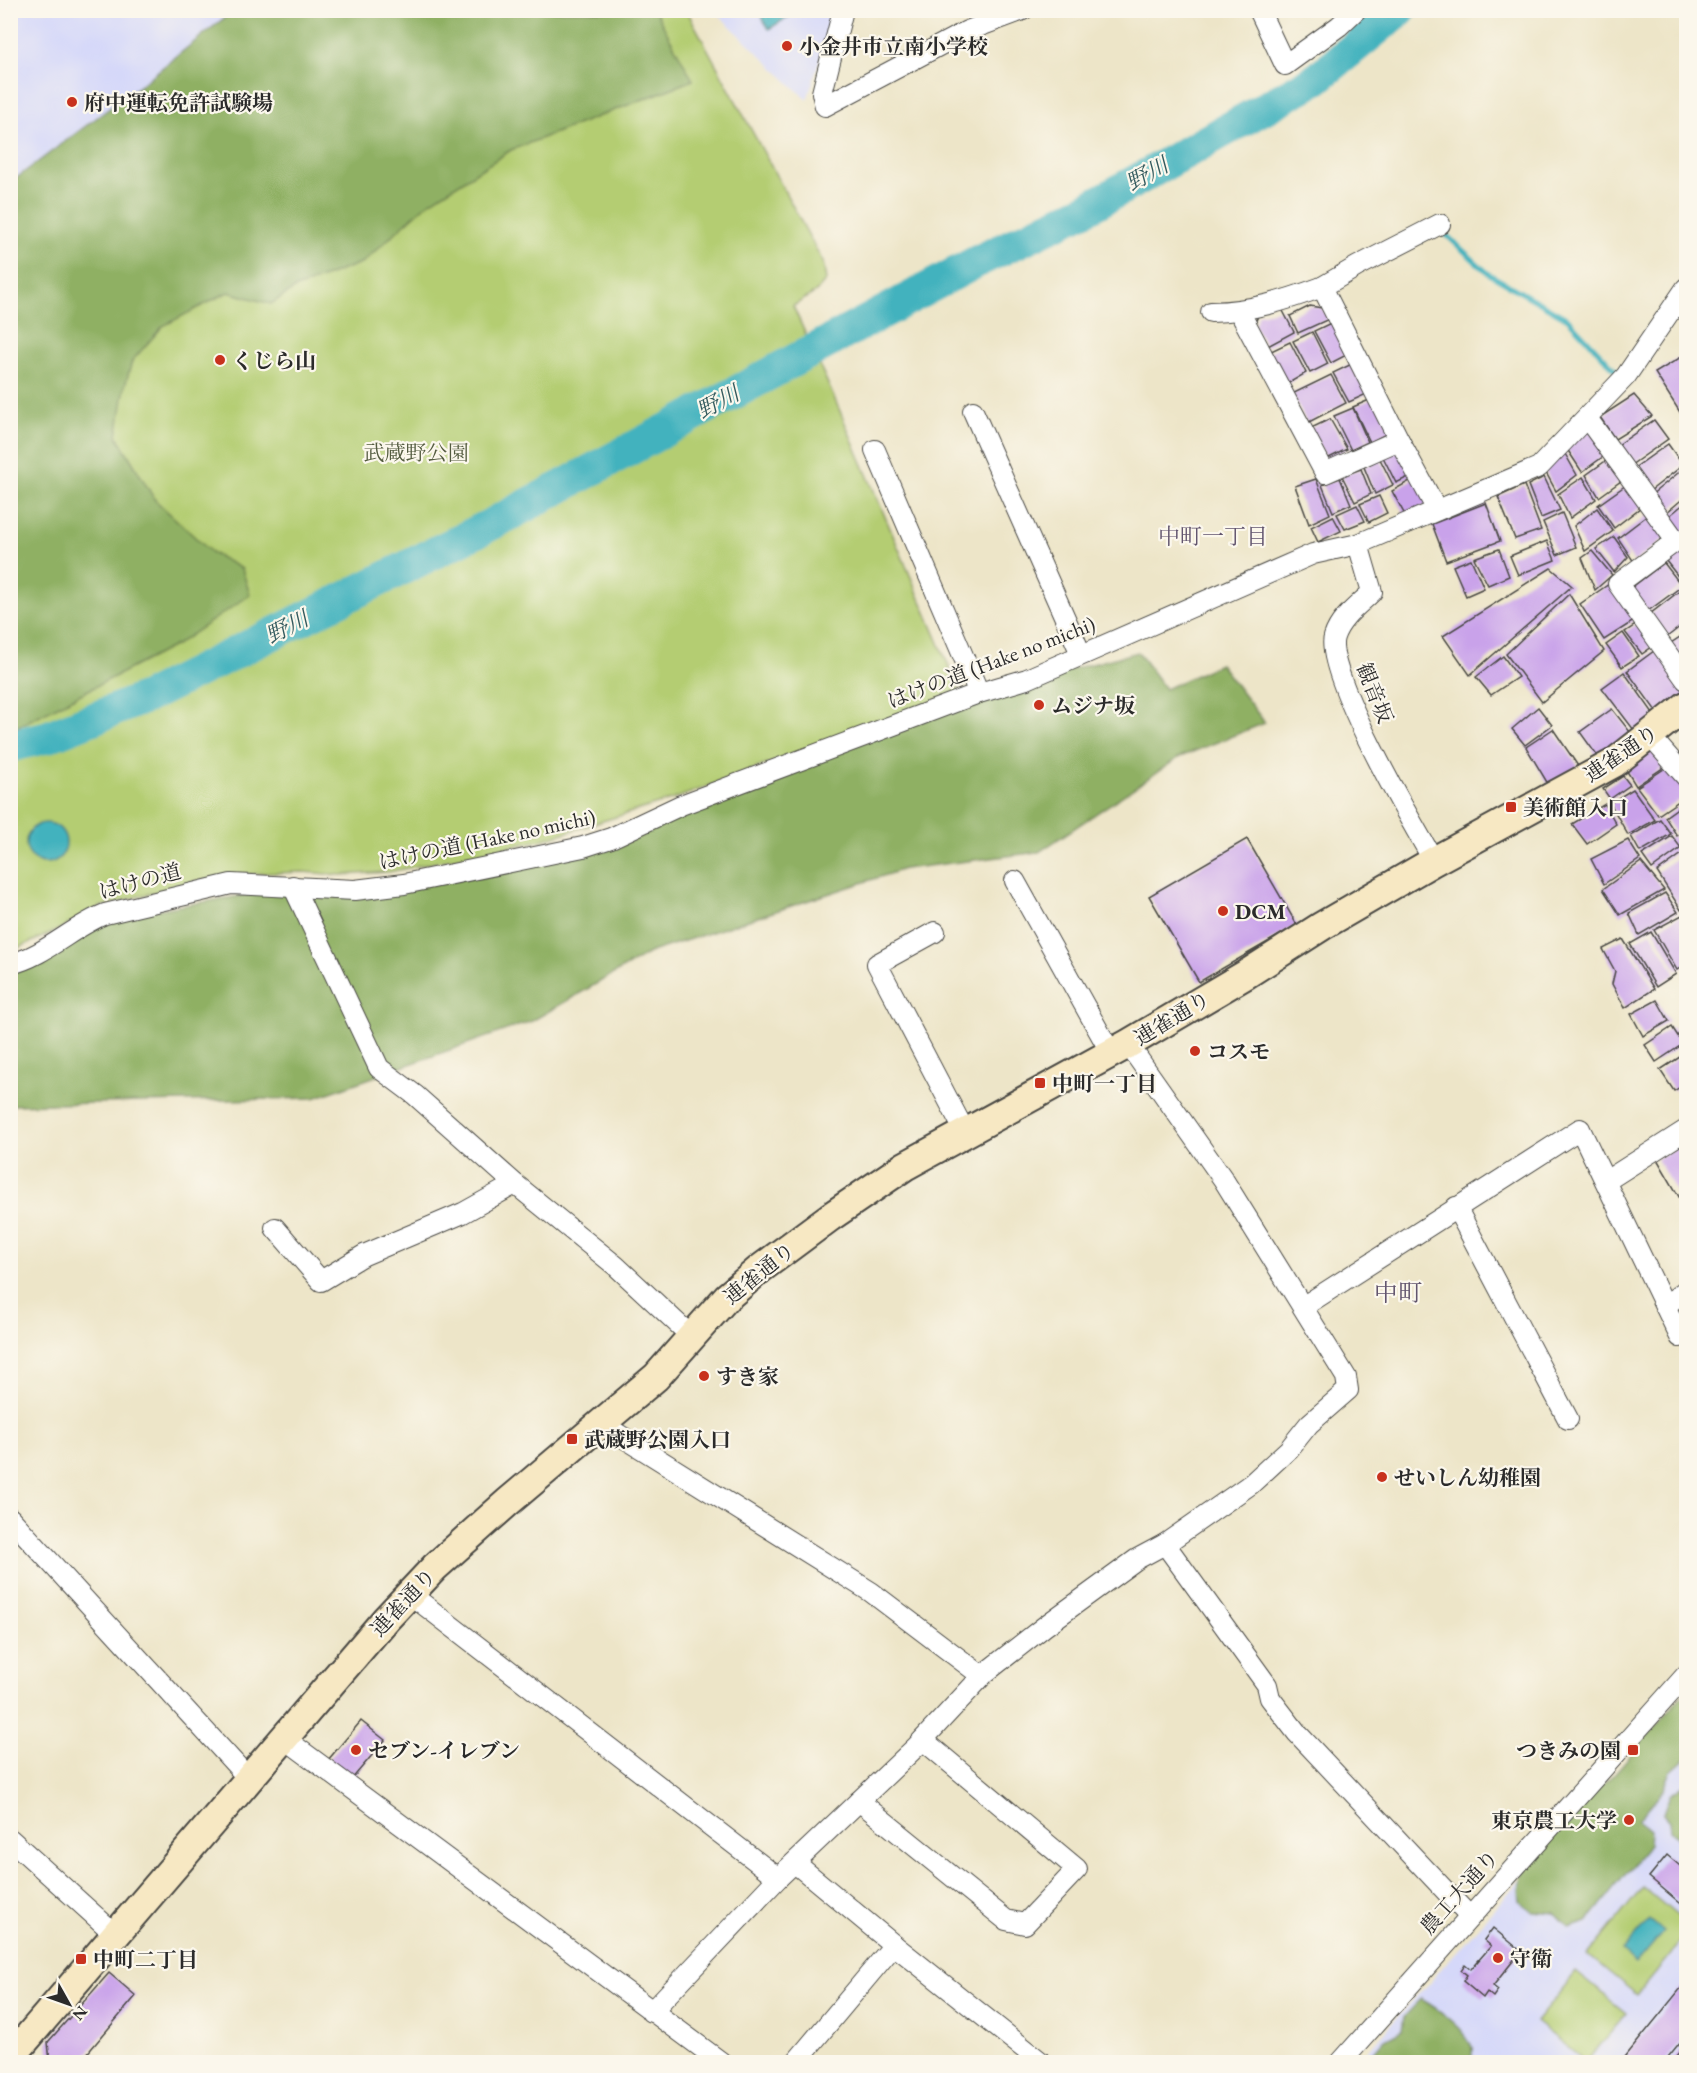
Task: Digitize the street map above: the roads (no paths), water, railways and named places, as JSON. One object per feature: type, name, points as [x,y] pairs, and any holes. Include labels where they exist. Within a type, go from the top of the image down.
[{"type":"main road","name":"連雀通り","points":[[10,2058],[386,1619],[435,1567],[656,1377],[727,1297],[760,1269],[830,1217],[905,1166],[1120,1049],[1434,861],[1614,763],[1686,706]]},
{"type":"street","points":[[843,10],[822,93],[825,106],[967,31],[1023,10]]},
{"type":"street","points":[[1259,10],[1285,65],[1339,26],[1356,10]]},
{"type":"street","points":[[1211,312],[1239,311],[1276,304],[1322,287],[1440,224]]},
{"type":"street","points":[[1322,287],[1437,510]]},
{"type":"street","name":"はけの道 (Hake no michi)","points":[[293,886],[355,890],[404,884],[583,847],[611,838],[681,805],[979,693],[1026,679],[1313,554],[1358,544],[1539,467],[1626,376],[1686,288]]},
{"type":"street","points":[[1239,311],[1325,473],[1399,440]]},
{"type":"street","points":[[973,411],[1081,654]]},
{"type":"street","points":[[1587,418],[1676,541],[1618,584],[1686,680]]},
{"type":"street","points":[[875,450],[979,693]]},
{"type":"street","name":"観音坂","points":[[1358,544],[1372,592],[1344,619],[1334,638],[1334,654],[1339,672],[1379,765],[1434,861]]},
{"type":"street","points":[[1650,735],[1686,777]]},
{"type":"street","points":[[651,2012],[778,1878],[923,1740],[982,1676],[1045,1626],[1137,1559],[1165,1544],[1251,1484],[1289,1449],[1309,1424],[1348,1390],[1346,1377],[1304,1306],[1223,1179],[1120,1049],[1015,881]]},
{"type":"street","name":"はけの道","points":[[10,964],[26,960],[85,922],[105,914],[231,884],[293,886]]},
{"type":"street","points":[[293,886],[379,1068],[415,1095],[515,1184],[616,1266],[692,1336]]},
{"type":"street","points":[[934,932],[877,964],[965,1132]]},
{"type":"street","points":[[1304,1306],[1580,1129],[1680,1337]]},
{"type":"street","points":[[1606,1181],[1686,1130]]},
{"type":"street","points":[[275,1228],[321,1281],[364,1255],[463,1214],[515,1184]]},
{"type":"street","points":[[1456,1207],[1568,1419]]},
{"type":"street","points":[[1665,1306],[1686,1290]]},
{"type":"street","points":[[602,1424],[871,1592],[982,1676]]},
{"type":"street","points":[[10,1518],[249,1779]]},
{"type":"street","points":[[1165,1544],[1267,1685],[1270,1698],[1297,1733],[1470,1917]]},
{"type":"street","points":[[410,1594],[778,1878]]},
{"type":"street","name":"農工大通り","points":[[1341,2062],[1686,1675]]},
{"type":"street","points":[[284,1738],[721,2062]]},
{"type":"street","points":[[860,1801],[1006,1920],[1025,1924],[1077,1869],[923,1740]]},
{"type":"street","points":[[10,1839],[116,1935]]},
{"type":"street","points":[[795,1863],[1041,2062]]},
{"type":"street","points":[[796,2062],[894,1945]]},
{"type":"water","points":[[758,11],[798,11],[769,29]]},
{"type":"water","points":[[46,823],[60,829],[66,843],[60,857],[46,863],[32,857],[26,843],[32,829]]},
{"type":"water","points":[[1649,1920],[1663,1932],[1636,1964],[1622,1952]]},
{"type":"waterway","name":"野川","points":[[10,746],[47,737],[147,697],[494,523],[978,261],[1086,209],[1316,79],[1400,10]]},
{"type":"waterway","points":[[1443,232],[1489,274],[1568,319],[1622,377]]},
{"type":"place","name":"小金井市立南小学校","points":[[787,46]]},
{"type":"place","name":"府中運転免許試験場","points":[[72,102]]},
{"type":"place","name":"くじら山","points":[[220,360]]},
{"type":"place","name":"ムジナ坂","points":[[1039,705]]},
{"type":"place","name":"美術館入口","points":[[1511,807]]},
{"type":"place","name":"DCM","points":[[1223,911]]},
{"type":"place","name":"コスモ","points":[[1195,1051]]},
{"type":"place","name":"中町一丁目","points":[[1040,1083]]},
{"type":"place","name":"すき家","points":[[704,1376]]},
{"type":"place","name":"武蔵野公園入口","points":[[572,1439]]},
{"type":"place","name":"せいしん幼稚園","points":[[1382,1477]]},
{"type":"place","name":"セブン-イレブン","points":[[356,1750]]},
{"type":"place","name":"つきみの園","points":[[1633,1750]]},
{"type":"place","name":"東京農工大学","points":[[1629,1820]]},
{"type":"place","name":"守衛","points":[[1498,1958]]},
{"type":"place","name":"中町二丁目","points":[[81,1959]]},
{"type":"district","name":"中町一丁目","points":[[1213,536]]},
{"type":"district","name":"中町","points":[[1398,1292]]},
{"type":"park label","name":"武蔵野公園","points":[[416,452]]}]
